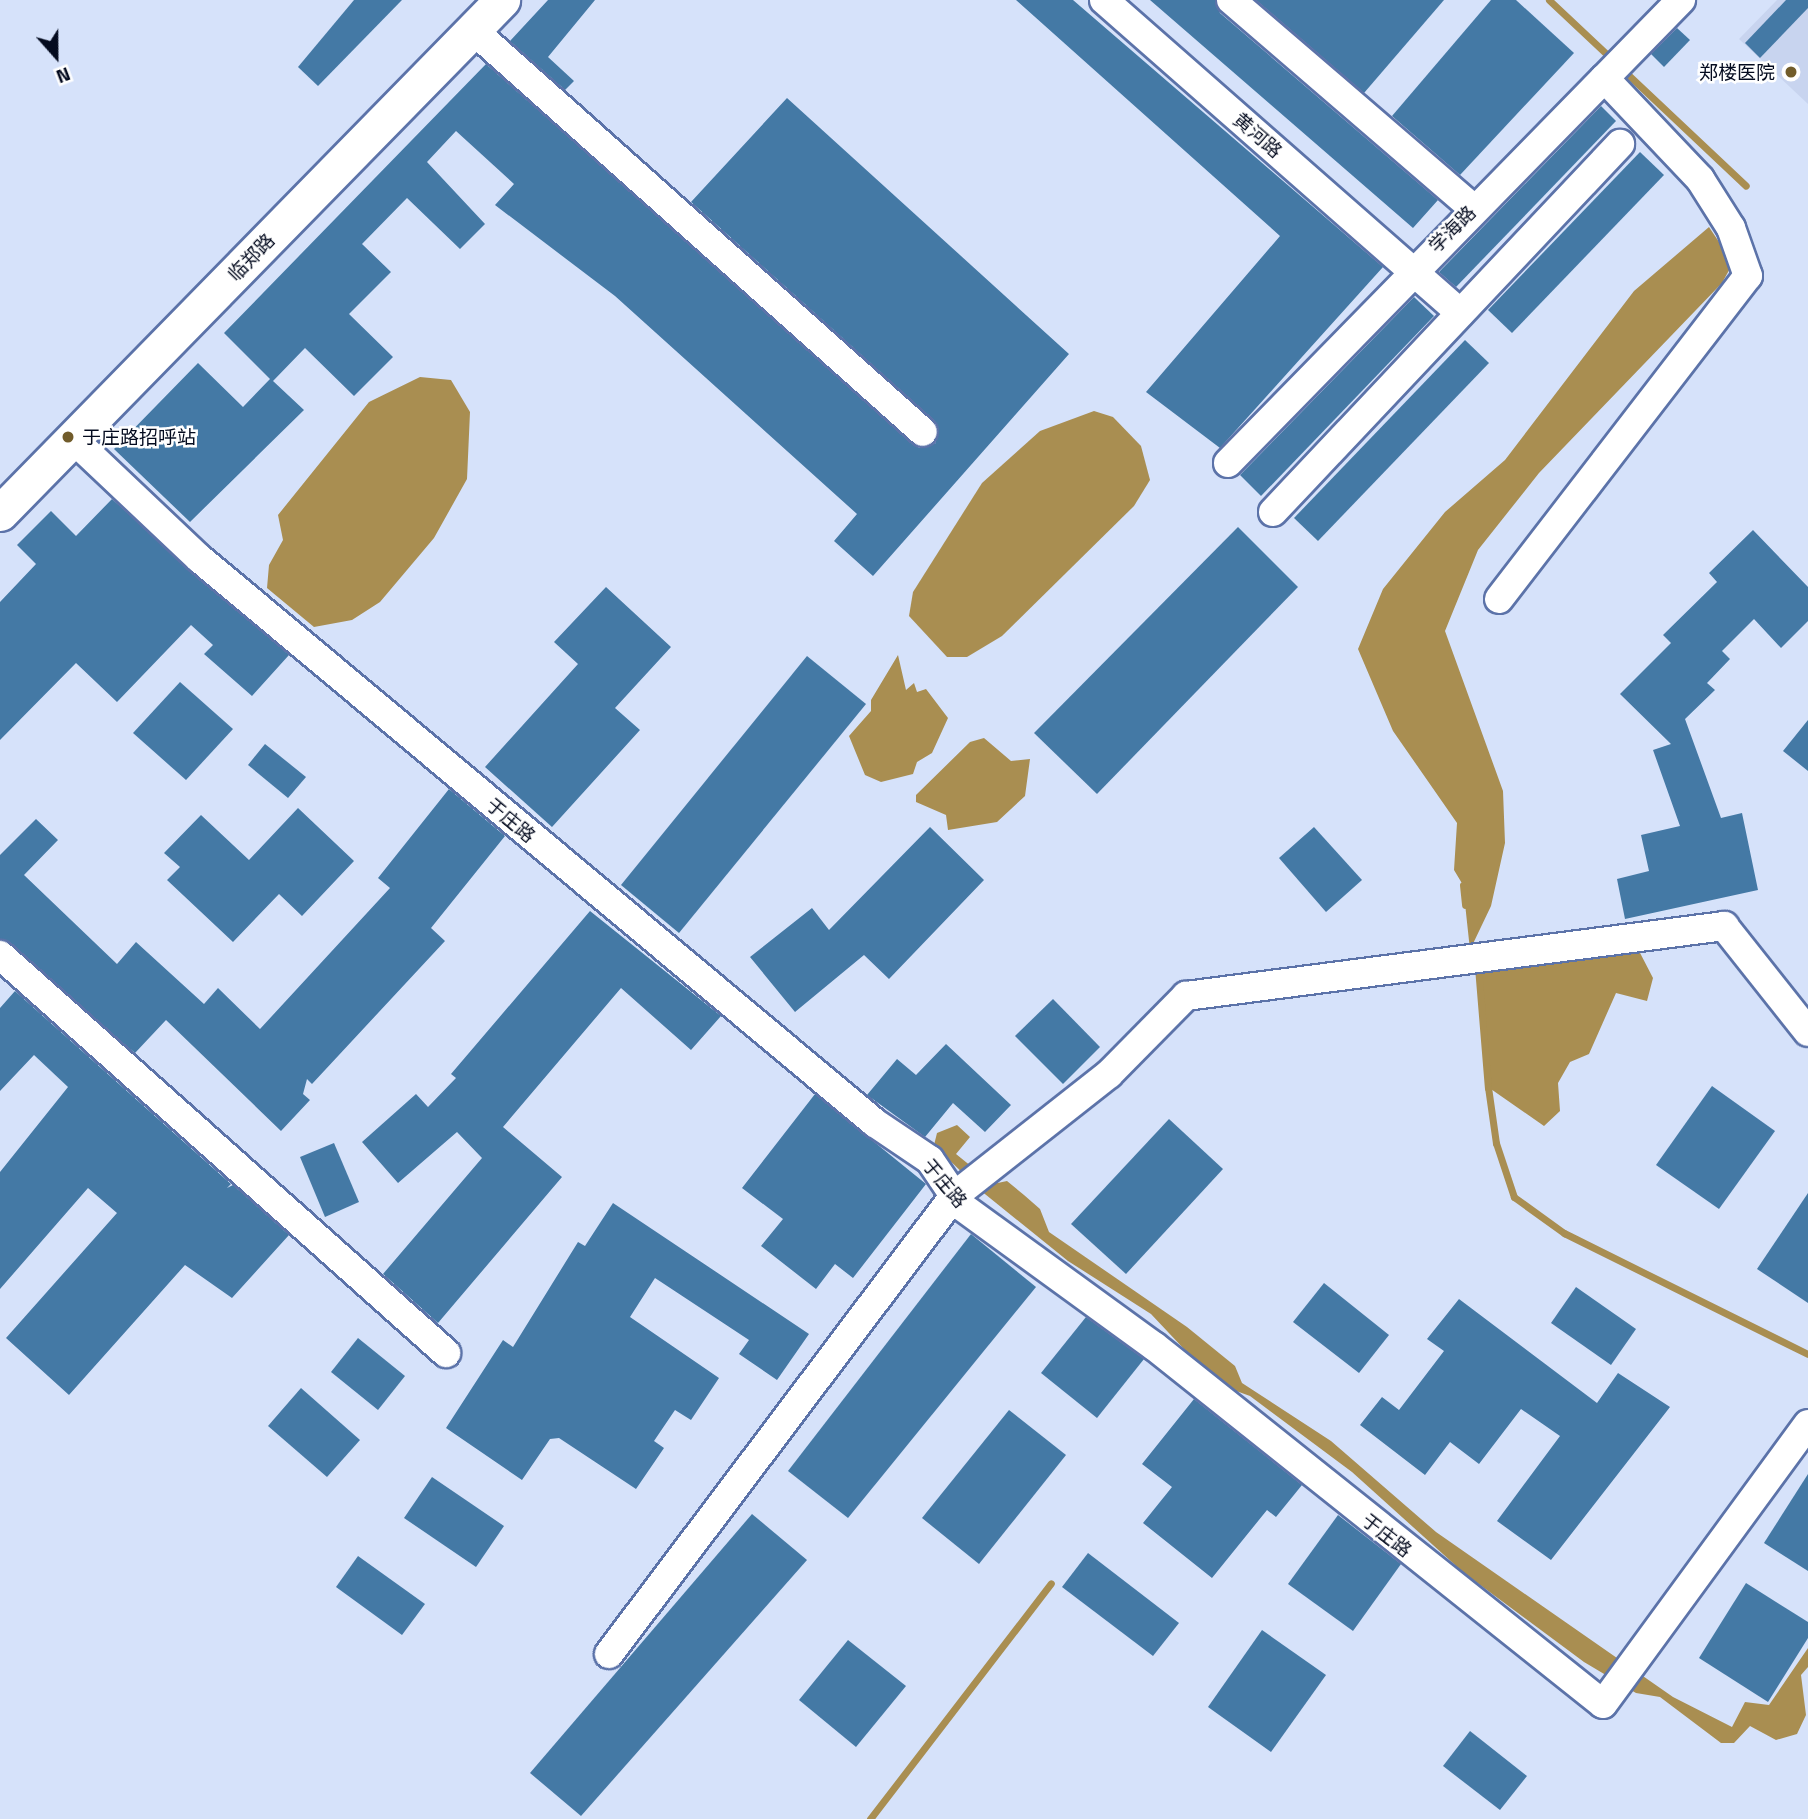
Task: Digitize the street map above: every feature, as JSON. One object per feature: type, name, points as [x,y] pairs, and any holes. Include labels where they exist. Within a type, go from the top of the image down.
[{"type":"main road","name":"临郑路","points":[[0,513],[502,0]]},
{"type":"street","name":"黄河路","points":[[1104,0],[1460,313]]},
{"type":"street","points":[[1231,0],[1473,208]]},
{"type":"street","name":"学海路","points":[[1228,463],[1473,208],[1681,0]]},
{"type":"street","points":[[473,30],[923,432]]},
{"type":"street","points":[[1499,599],[1748,276],[1731,228],[1700,179],[1613,69]]},
{"type":"street","points":[[1273,512],[1620,144]]},
{"type":"street","name":"于庄路","points":[[74,440],[253,603],[875,1123],[930,1160],[954,1196],[1603,1704],[1808,1424]]},
{"type":"street","points":[[609,1654],[954,1196],[1109,1074],[1185,996],[1472,955],[1724,926],[1808,1032]]},
{"type":"street","points":[[0,955],[446,1353]]},
{"type":"shaded area","name":"郑楼医院","points":[[1777,0],[1808,0],[1808,104],[1739,39]]},
{"type":"shaded area","points":[[1709,227],[1733,263],[1722,283],[1539,473],[1478,550],[1445,631],[1503,791],[1505,843],[1491,906],[1470,950],[1463,885],[1454,870],[1457,823],[1393,731],[1358,649],[1383,589],[1445,512],[1505,460],[1634,291]]},
{"type":"shaded area","points":[[420,377],[451,380],[470,412],[467,479],[434,538],[380,602],[352,620],[314,627],[267,588],[269,565],[283,540],[278,515],[369,402]]},
{"type":"shaded area","points":[[1094,411],[1113,417],[1141,446],[1150,480],[1134,506],[1002,636],[967,657],[947,657],[909,616],[913,592],[982,483],[1040,431]]},
{"type":"shaded area","points":[[898,655],[906,690],[914,683],[917,692],[926,689],[948,718],[932,753],[917,762],[913,774],[881,782],[865,775],[849,736],[871,711],[871,700]]},
{"type":"shaded area","points":[[984,738],[1011,761],[1030,759],[1025,796],[997,822],[948,830],[946,815],[916,802],[916,795],[970,742]]},
{"type":"shaded area","points":[[1638,949],[1653,978],[1647,1001],[1616,993],[1589,1054],[1570,1062],[1558,1083],[1560,1111],[1544,1126],[1488,1087],[1477,965]]},
{"type":"shaded area","points":[[957,1125],[970,1137],[956,1154],[993,1184],[1007,1181],[1024,1195],[1040,1209],[1049,1232],[1187,1327],[1235,1366],[1242,1383],[1331,1441],[1436,1532],[1673,1697],[1732,1727],[1745,1702],[1769,1705],[1808,1648],[1808,1667],[1801,1675],[1806,1715],[1797,1734],[1776,1740],[1750,1726],[1734,1743],[1721,1743],[1660,1697],[1636,1693],[1584,1662],[1464,1573],[1352,1472],[1250,1396],[1217,1384],[1151,1314],[1068,1261],[980,1190],[934,1145],[937,1133]]},
{"type":"building","points":[[354,0],[402,0],[318,86],[298,67]]},
{"type":"building","points":[[548,0],[595,0],[548,57],[574,81],[565,90],[510,41]]},
{"type":"building","points":[[1016,0],[1073,0],[1383,267],[1220,448],[1146,392],[1280,236]]},
{"type":"building","points":[[1150,0],[1215,0],[1220,13],[1438,200],[1413,228]]},
{"type":"building","points":[[1256,0],[1444,0],[1364,93]]},
{"type":"building","points":[[1491,0],[1516,0],[1574,53],[1460,175],[1392,116]]},
{"type":"building","points":[[1786,0],[1808,0],[1808,8],[1760,58],[1745,43]]},
{"type":"building","points":[[1677,28],[1690,40],[1664,67],[1651,54]]},
{"type":"building","points":[[486,64],[919,448],[936,443],[934,420],[691,202],[787,98],[1069,354],[873,576],[834,541],[857,514],[615,296],[495,205],[514,184],[456,131],[427,162],[485,224],[460,249],[407,198],[362,244],[391,272],[349,314],[393,357],[354,396],[305,348],[273,381],[304,410],[190,522],[114,449],[198,363],[243,407],[270,379],[224,333]]},
{"type":"building","points":[[1601,106],[1616,121],[1456,287],[1439,272]]},
{"type":"building","points":[[1640,152],[1664,175],[1512,333],[1488,310]]},
{"type":"building","points":[[1414,297],[1434,316],[1261,496],[1240,475]]},
{"type":"building","points":[[1465,340],[1489,363],[1318,541],[1294,518]]},
{"type":"building","points":[[112,499],[289,655],[252,696],[204,654],[213,645],[191,625],[117,702],[76,663],[0,740],[0,602],[36,564],[17,545],[51,511],[76,536]]},
{"type":"building","points":[[1238,527],[1298,587],[1097,794],[1034,733]]},
{"type":"building","points":[[1753,530],[1808,587],[1808,621],[1781,648],[1754,619],[1722,651],[1730,659],[1707,683],[1715,690],[1685,719],[1721,818],[1742,813],[1758,890],[1625,919],[1617,879],[1649,871],[1641,835],[1680,826],[1653,750],[1671,744],[1620,694],[1671,643],[1663,635],[1717,582],[1709,573]]},
{"type":"building","points":[[606,587],[671,647],[615,708],[640,730],[552,827],[485,767],[578,664],[554,642]]},
{"type":"building","points":[[807,656],[866,704],[679,933],[621,885]]},
{"type":"building","points":[[180,682],[233,729],[186,780],[133,733]]},
{"type":"building","points":[[1808,720],[1808,771],[1783,751]]},
{"type":"building","points":[[265,744],[306,777],[288,798],[248,765]]},
{"type":"building","points":[[449,789],[505,836],[431,928],[445,941],[312,1084],[307,1079],[303,1094],[310,1100],[281,1131],[166,1020],[135,1053],[0,939],[0,855],[36,819],[58,840],[24,875],[117,964],[136,942],[204,1004],[218,988],[260,1029],[390,888],[378,878]]},
{"type":"building","points":[[298,808],[354,861],[302,916],[279,894],[233,942],[167,880],[180,867],[164,853],[201,815],[249,860]]},
{"type":"building","points":[[930,827],[984,880],[889,979],[864,955],[795,1012],[750,957],[812,908],[829,930]]},
{"type":"building","points":[[1314,827],[1362,880],[1326,912],[1279,858]]},
{"type":"building","points":[[590,911],[721,1016],[691,1050],[621,988],[503,1127],[562,1177],[438,1323],[383,1274],[482,1158],[457,1132],[398,1183],[362,1142],[416,1094],[428,1107],[456,1078],[451,1074]]},
{"type":"building","points":[[15,991],[231,1184],[227,1188],[233,1185],[289,1235],[232,1298],[185,1265],[69,1395],[6,1338],[117,1213],[88,1188],[0,1289],[0,1172],[68,1087],[34,1055],[0,1091],[0,1008]]},
{"type":"building","points":[[1053,999],[1100,1047],[1063,1084],[1015,1036]]},
{"type":"building","points":[[946,1044],[1011,1105],[985,1132],[953,1103],[925,1137],[867,1095],[897,1059],[916,1075]]},
{"type":"building","points":[[1712,1086],[1775,1131],[1719,1209],[1656,1165]]},
{"type":"building","points":[[815,1094],[926,1184],[853,1278],[835,1264],[816,1289],[761,1246],[783,1219],[742,1188]]},
{"type":"building","points":[[1169,1119],[1223,1169],[1126,1274],[1071,1224]]},
{"type":"building","points":[[334,1143],[359,1202],[325,1217],[300,1157]]},
{"type":"building","points":[[1808,1193],[1808,1303],[1757,1269]]},
{"type":"building","points":[[613,1203],[809,1334],[777,1380],[739,1354],[749,1340],[655,1278],[630,1317],[719,1378],[691,1420],[675,1410],[654,1441],[664,1448],[636,1489],[559,1438],[550,1439],[522,1480],[446,1428],[503,1340],[513,1347],[578,1242],[585,1246]]},
{"type":"building","points":[[971,1234],[1036,1287],[848,1518],[788,1471]]},
{"type":"building","points":[[1324,1283],[1389,1335],[1359,1373],[1293,1322]]},
{"type":"building","points":[[1576,1287],[1636,1329],[1611,1365],[1551,1323]]},
{"type":"building","points":[[1459,1299],[1597,1403],[1618,1373],[1670,1407],[1551,1560],[1497,1521],[1560,1436],[1521,1409],[1479,1464],[1450,1442],[1425,1475],[1360,1425],[1382,1397],[1399,1410],[1444,1351],[1427,1339]]},
{"type":"building","points":[[1086,1317],[1144,1359],[1097,1418],[1041,1373]]},
{"type":"building","points":[[358,1338],[405,1376],[378,1410],[331,1372]]},
{"type":"building","points":[[301,1388],[360,1440],[327,1477],[268,1426]]},
{"type":"building","points":[[1194,1399],[1302,1485],[1276,1517],[1267,1510],[1212,1578],[1143,1523],[1172,1487],[1142,1464]]},
{"type":"building","points":[[1009,1410],[1066,1455],[979,1564],[922,1518]]},
{"type":"building","points":[[1808,1474],[1808,1571],[1764,1543]]},
{"type":"building","points":[[432,1477],[504,1526],[476,1567],[404,1518]]},
{"type":"building","points":[[752,1514],[807,1560],[581,1816],[530,1773]]},
{"type":"building","points":[[1338,1515],[1401,1564],[1353,1631],[1288,1584]]},
{"type":"building","points":[[1088,1553],[1179,1623],[1153,1656],[1062,1587]]},
{"type":"building","points":[[358,1556],[425,1604],[402,1635],[336,1587]]},
{"type":"building","points":[[1746,1583],[1808,1622],[1808,1638],[1768,1702],[1699,1658]]},
{"type":"building","points":[[1262,1630],[1326,1675],[1271,1752],[1208,1707]]},
{"type":"building","points":[[848,1640],[906,1686],[856,1747],[799,1700]]},
{"type":"building","points":[[1470,1731],[1527,1776],[1500,1810],[1443,1766]]},
{"type":"waterway","points":[[1549,0],[1613,60]]},
{"type":"waterway","points":[[1622,69],[1746,186]]},
{"type":"waterway","points":[[1463,885],[1465,905]]},
{"type":"waterway","points":[[1478,967],[1488,1088]]},
{"type":"waterway","points":[[1488,1087],[1496,1143],[1514,1197],[1564,1233],[1808,1354]]},
{"type":"waterway","points":[[870,1819],[1051,1583]]},
{"type":"place","name":"郑楼医院","points":[[1791,72]]},
{"type":"place","name":"于庄路招呼站","points":[[68,437]]}]
